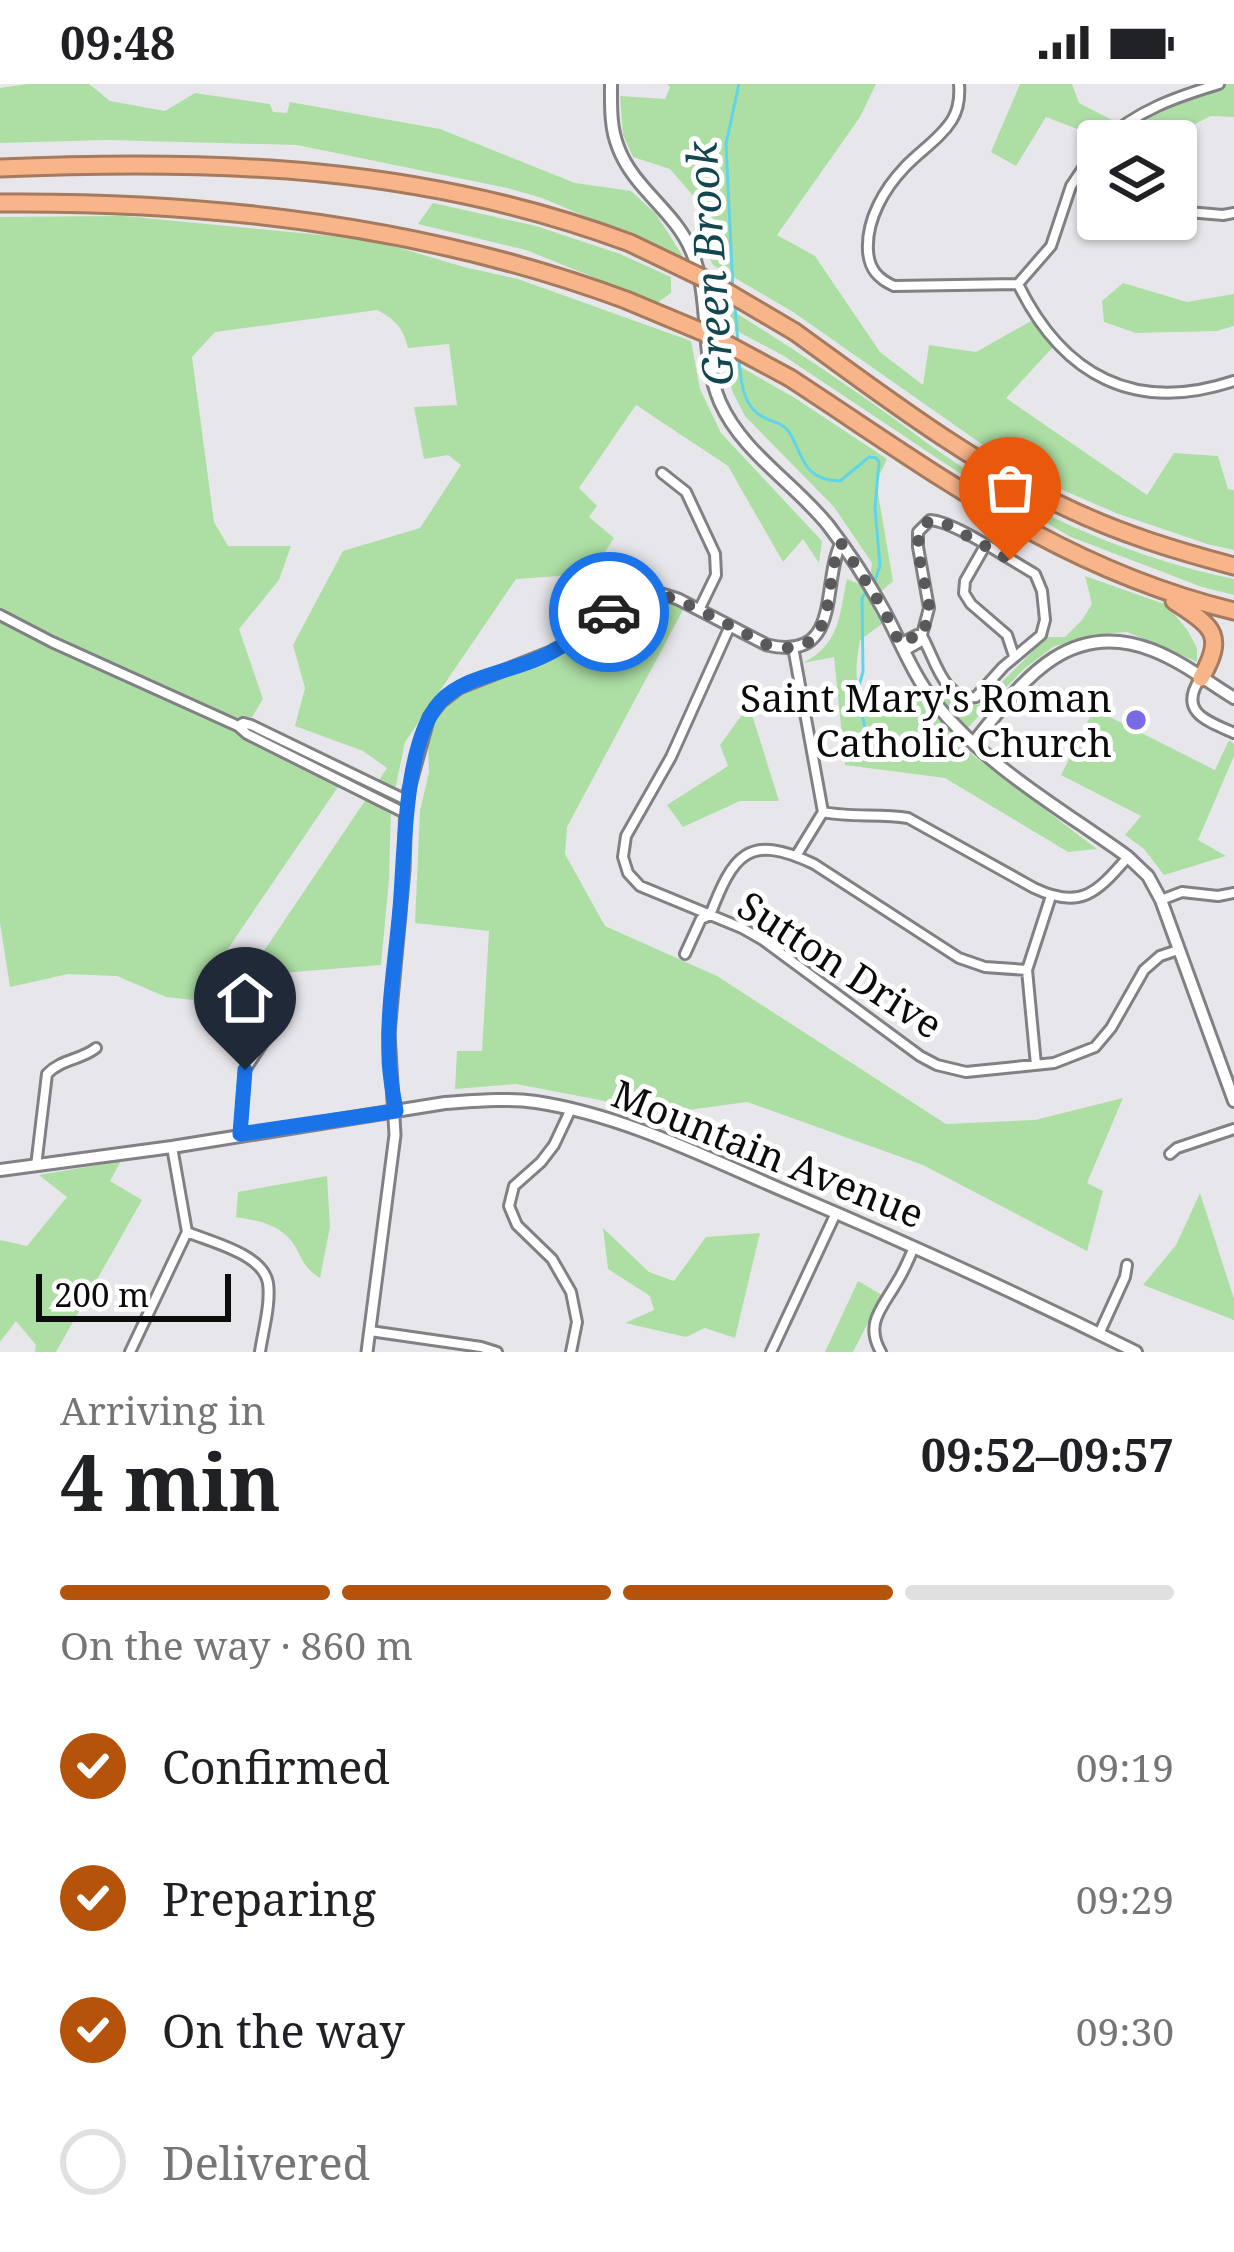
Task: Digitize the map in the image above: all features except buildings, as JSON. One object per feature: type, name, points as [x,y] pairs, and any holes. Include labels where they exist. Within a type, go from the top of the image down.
[{"type":"highway","points":[[0,168],[277,167],[419,185],[555,217],[629,243],[707,280],[795,332],[937,434],[1045,497],[1136,537],[1234,566]]},
{"type":"highway","points":[[0,203],[158,208],[338,226],[505,261],[626,300],[712,336],[790,378],[1027,531],[1105,569],[1234,611]]},
{"type":"highway","points":[[1168,593],[1212,634],[1215,652],[1201,678]]},
{"type":"main road","points":[[611,84],[619,152],[635,178],[676,223],[699,272],[708,361],[724,410],[742,436],[841,543],[936,705],[1014,775],[1148,876],[1233,1095]]},
{"type":"main road","points":[[974,742],[1028,676],[1076,648],[1116,643],[1141,647],[1234,698]]},
{"type":"main road","name":"Mountain Avenue","points":[[0,1170],[396,1111],[487,1100],[532,1102],[636,1129],[914,1246],[1136,1352]]},
{"type":"street","points":[[959,84],[957,110],[950,123],[904,169],[876,209],[868,239],[870,265],[879,278],[894,286],[1018,284],[1051,246],[1077,176]]},
{"type":"street","points":[[1130,120],[1157,105],[1219,84]]},
{"type":"street","points":[[1197,214],[1234,213]]},
{"type":"street","points":[[1018,284],[1049,337],[1096,374],[1142,391],[1170,395],[1196,393],[1234,381]]},
{"type":"street","points":[[662,473],[686,492],[715,554],[716,575],[699,610]]},
{"type":"street","points":[[935,519],[1040,580],[1045,627],[980,694],[967,699],[950,690],[922,636],[929,608],[918,532],[925,523],[935,519]]},
{"type":"street","points":[[368,1352],[396,1111],[389,1034],[406,807],[429,717],[440,701],[459,688],[548,653],[637,596],[670,596],[767,645],[793,647],[814,636],[826,619],[834,559],[841,543]]},
{"type":"street","points":[[985,546],[965,581],[964,592],[1007,635],[1014,656]]},
{"type":"street","points":[[0,615],[406,807]]},
{"type":"street","name":"Sutton Drive","points":[[730,626],[671,757],[628,832],[622,853],[628,874],[640,886],[763,940],[920,1056],[937,1065],[976,1072],[1054,1063],[1095,1047],[1144,970],[1160,956],[1180,949]]},
{"type":"street","points":[[902,648],[922,636]]},
{"type":"street","points":[[793,647],[823,812],[796,856]]},
{"type":"street","points":[[1201,678],[1193,690],[1193,707],[1234,733]]},
{"type":"street","points":[[823,812],[850,818],[908,818],[1051,896],[1095,892],[1128,857]]},
{"type":"street","points":[[685,954],[700,919],[710,915],[727,873],[740,858],[759,850],[796,856],[824,870],[959,958],[999,970],[1027,970]]},
{"type":"street","points":[[1161,900],[1182,892],[1234,893]]},
{"type":"street","points":[[1036,1065],[1027,970],[1051,896]]},
{"type":"street","points":[[240,1134],[245,1070],[266,1038]]},
{"type":"street","points":[[36,1166],[47,1074],[57,1064],[96,1048]]},
{"type":"street","points":[[571,1352],[577,1322],[571,1292],[553,1258],[517,1225],[509,1206],[514,1186],[554,1145],[572,1109]]},
{"type":"street","points":[[1170,1154],[1234,1129]]},
{"type":"street","points":[[130,1352],[187,1232],[172,1147]]},
{"type":"street","points":[[771,1352],[836,1213]]},
{"type":"street","points":[[187,1232],[251,1259],[262,1269],[268,1289],[260,1352]]},
{"type":"street","points":[[881,1352],[873,1331],[876,1316],[914,1246]]},
{"type":"street","points":[[1099,1334],[1127,1265]]},
{"type":"street","points":[[370,1331],[497,1352]]},
{"type":"green space","points":[[89,84],[110,101],[165,111],[195,93],[270,104],[273,112],[287,113],[290,102],[440,129],[575,183],[631,191],[656,214],[684,258],[542,198],[297,145],[106,140],[0,143],[0,88]]},
{"type":"green space","points":[[667,84],[876,84],[860,117],[777,235],[815,256],[880,352],[923,385],[929,345],[976,352],[1031,321],[1053,347],[1006,398],[1147,495],[1174,453],[1218,456],[1228,489],[1234,490],[1234,550],[1116,513],[1065,491],[986,447],[793,312],[713,265],[699,236],[720,227],[670,169],[633,157],[623,135],[620,96],[665,99]]},
{"type":"green space","points":[[1020,84],[1072,84],[1079,103],[1112,120],[1077,120],[1077,129],[1046,117],[1016,166],[991,152]]},
{"type":"green space","points":[[1218,84],[1234,84],[1234,117],[1211,116],[1197,123],[1121,120]]},
{"type":"green space","points":[[433,203],[536,226],[620,254],[671,277],[671,293],[657,303],[526,250],[418,224]]},
{"type":"green space","points":[[124,216],[373,240],[518,279],[691,341],[700,389],[721,433],[822,541],[819,563],[803,539],[783,562],[728,466],[636,405],[579,488],[597,506],[589,517],[614,538],[596,566],[559,576],[516,579],[405,742],[391,809],[381,965],[281,973],[229,1003],[387,768],[363,751],[295,726],[305,688],[293,645],[343,551],[420,528],[461,465],[448,455],[424,459],[414,407],[457,405],[449,344],[408,348],[398,325],[377,310],[215,332],[192,357],[214,522],[228,546],[291,546],[279,580],[239,629],[263,699],[252,717],[210,718],[340,784],[193,1000],[166,997],[117,976],[68,974],[10,987],[0,923],[0,217]]},
{"type":"green space","points":[[1123,283],[1187,302],[1234,294],[1234,326],[1217,331],[1136,333],[1104,322],[1102,301]]},
{"type":"green space","points":[[718,302],[1001,490],[1131,550],[1234,579],[1234,595],[1071,537],[958,472],[784,356],[720,322]]},
{"type":"green space","points":[[723,357],[887,459],[876,482],[893,581],[870,601],[882,624],[860,640],[857,665],[858,683],[878,703],[891,710],[932,696],[979,705],[1047,637],[1065,637],[1082,620],[1092,604],[1085,576],[1167,605],[1188,631],[1197,648],[1197,662],[1127,632],[1091,635],[1053,647],[1024,669],[957,739],[1097,849],[1068,852],[945,778],[845,765],[834,657],[803,663],[831,638],[847,579],[859,584],[870,578],[872,563],[834,507],[745,416]]},
{"type":"green space","points":[[650,600],[684,608],[567,827],[565,854],[605,926],[717,976],[946,1124],[1035,1120],[1123,1098],[1087,1183],[1103,1191],[1087,1251],[923,1165],[747,1102],[681,1111],[672,1129],[605,1101],[516,1084],[455,1089],[457,1051],[482,1051],[489,931],[415,923],[420,811],[429,772],[428,743],[438,715],[460,695],[552,659],[614,614]]},
{"type":"green space","points":[[749,705],[779,801],[740,801],[683,827],[667,805],[728,766],[720,745]]},
{"type":"green space","points":[[1094,709],[1215,770],[1229,740],[1234,744],[1234,756],[1198,840],[1226,856],[1164,875],[1144,849],[1125,835],[1141,816],[1061,775]]},
{"type":"green space","points":[[121,1161],[110,1181],[142,1200],[56,1352],[35,1352],[36,1345],[16,1321],[0,1342],[0,1240],[27,1246],[67,1197],[39,1175]]},
{"type":"green space","points":[[327,1176],[330,1227],[320,1278],[305,1265],[285,1234],[236,1217],[238,1192]]},
{"type":"green space","points":[[1200,1193],[1234,1299],[1234,1320],[1143,1285],[1176,1245]]},
{"type":"green space","points":[[603,1228],[649,1272],[674,1281],[706,1237],[760,1233],[735,1338],[705,1328],[686,1337],[625,1323],[654,1310],[650,1296],[608,1269]]},
{"type":"green space","points":[[858,1281],[882,1295],[853,1352],[825,1352]]},
{"type":"waterway","name":"Green Brook","points":[[733,290],[726,144],[739,84]]},
{"type":"waterway","name":"Green Brook","points":[[735,306],[738,344]]},
{"type":"waterway","name":"Green Brook","points":[[739,360],[744,393],[752,408],[786,429],[811,471],[840,481],[869,457],[879,462],[875,508],[880,566],[862,598],[863,672],[857,692],[868,741],[874,747]]},
{"type":"way so far","points":[[609,612],[637,596],[662,594],[767,645],[797,646],[814,636],[826,619],[834,559],[841,543],[900,644],[922,636],[928,616],[918,547],[918,532],[925,523],[939,520],[1010,560]]},
{"type":"place","name":"Saint Mary's Roman Catholic Church","points":[[1136,720]]},
{"type":"route","points":[[245,1070],[240,1134],[396,1111],[389,1034],[406,800],[425,725],[440,701],[459,688],[535,660],[578,637],[609,612]]}]
